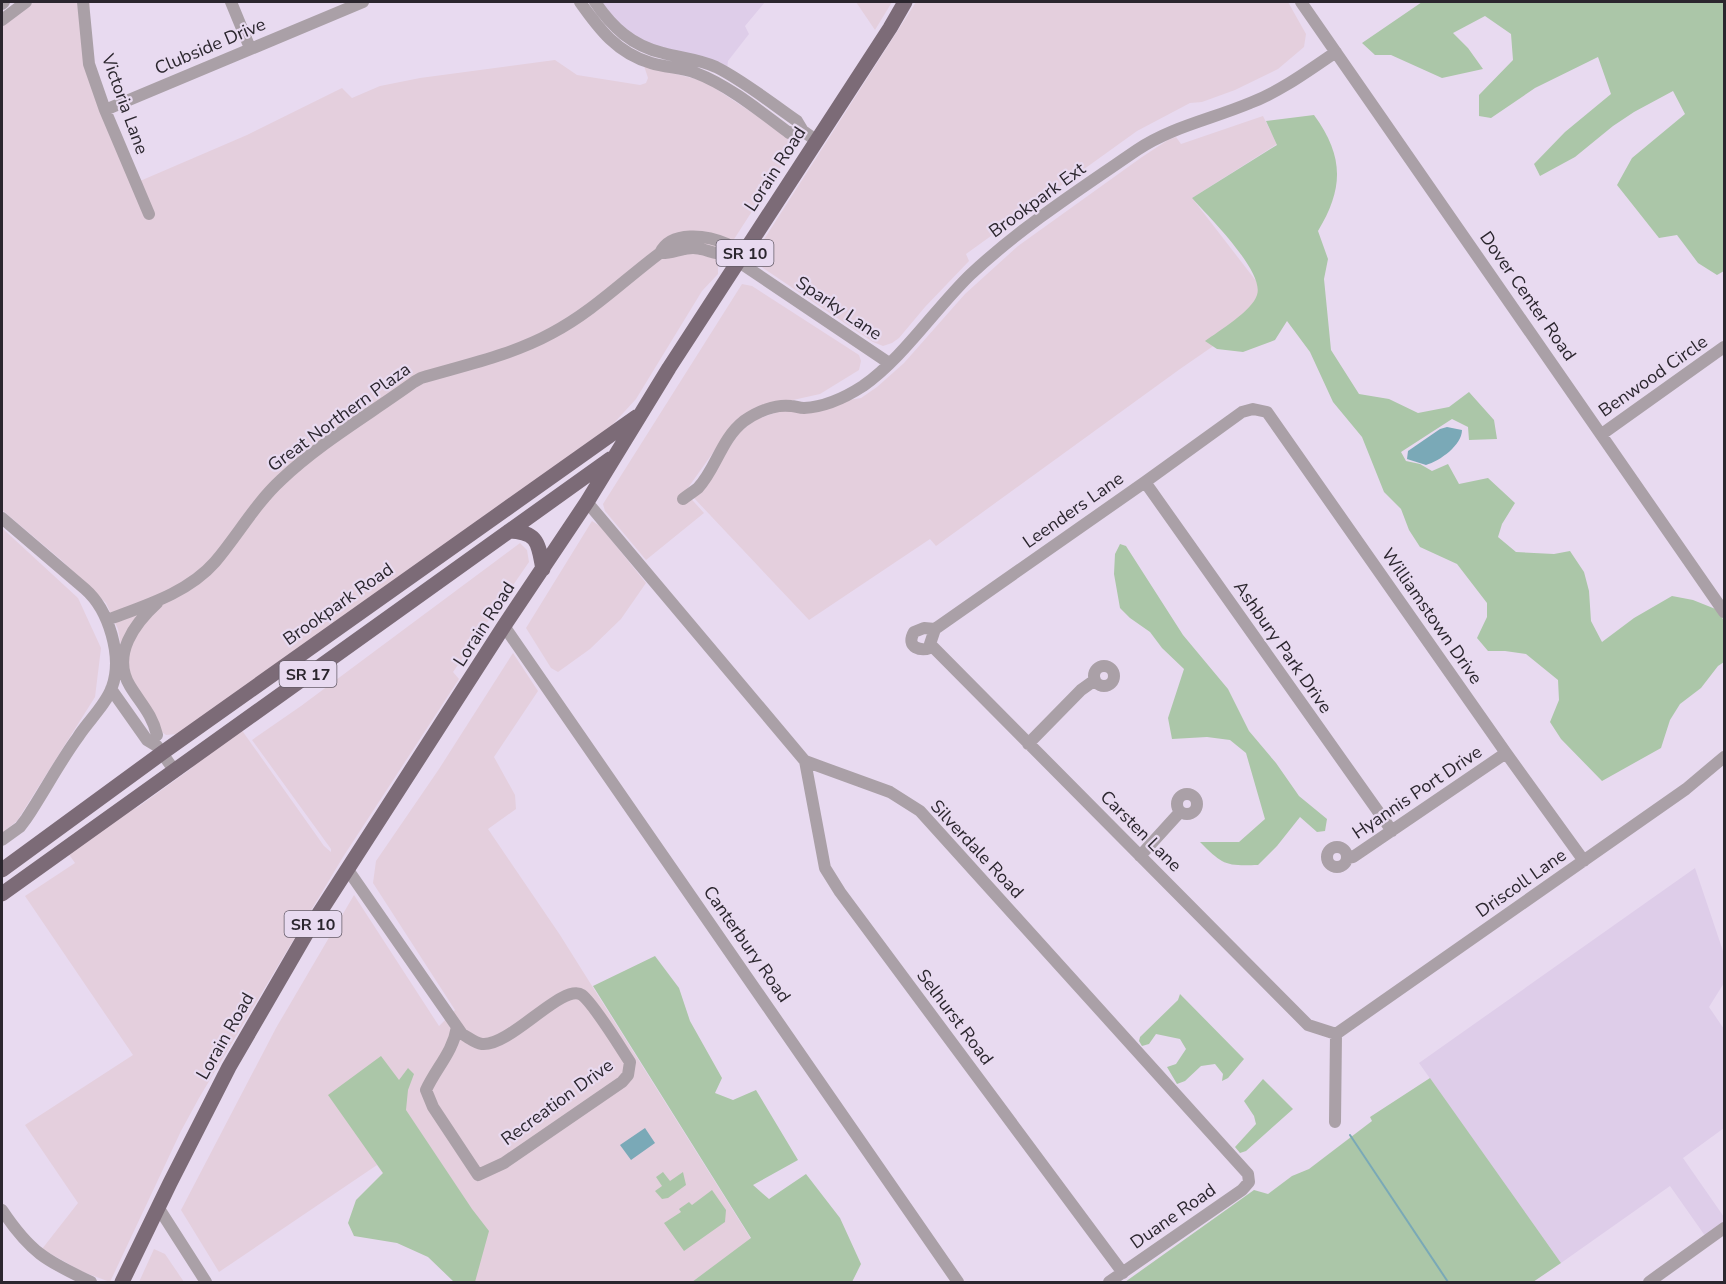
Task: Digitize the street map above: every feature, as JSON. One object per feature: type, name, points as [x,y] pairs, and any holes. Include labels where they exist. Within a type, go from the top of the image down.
[{"type":"main road","name":"Lorain Road","points":[[122,1282],[229,1067],[309,929],[504,626],[587,502],[734,258],[817,141],[905,2]]},
{"type":"main road","name":"Brookpark Road","points":[[2,870],[159,744],[641,414]]},
{"type":"main road","name":"SR 17","points":[[2,894],[615,455]]},
{"type":"main road","points":[[509,531],[528,533],[532,536],[538,544],[543,569]]},
{"type":"street","points":[[2,20],[26,2]]},
{"type":"street","name":"Victoria Lane","points":[[83,2],[87,56],[105,110],[149,214]]},
{"type":"street","points":[[231,2],[250,48]]},
{"type":"street","name":"Clubside Drive","points":[[105,110],[363,2]]},
{"type":"street","points":[[580,2],[599,30],[615,46],[630,55],[651,64],[695,72],[718,84],[789,133],[803,131]]},
{"type":"street","points":[[595,2],[609,22],[629,38],[651,50],[693,59],[719,69],[796,121],[803,131],[817,141]]},
{"type":"street","name":"Dover Center Road","points":[[1300,2],[1725,612]]},
{"type":"street","name":"Brookpark Ext","points":[[683,499],[698,487],[737,428],[758,412],[787,406],[807,407],[840,399],[863,386],[889,363],[961,285],[998,251],[1137,150],[1175,130],[1264,97],[1336,52]]},
{"type":"street","name":"Great Northern Plaza","points":[[107,620],[162,598],[193,582],[212,565],[260,501],[291,470],[414,382],[519,349],[551,334],[602,300],[660,253],[663,247],[675,240],[699,236],[727,244],[734,258]]},
{"type":"street","name":"Sparky Lane","points":[[734,258],[889,363]]},
{"type":"street","name":"Benwood Circle","points":[[1602,434],[1725,347]]},
{"type":"street","name":"Williamstown Drive","points":[[1242,412],[1253,410],[1267,412],[1584,861]]},
{"type":"street","name":"Leenders Lane","points":[[932,639],[1242,412]]},
{"type":"street","name":"Ashbury Park Drive","points":[[1145,482],[1392,831]]},
{"type":"street","name":"Silverdale Road","points":[[587,502],[805,761],[890,792],[920,811],[1248,1174]]},
{"type":"street","points":[[2,518],[89,592],[100,606],[113,641],[114,674],[111,689],[78,736],[26,819],[20,827],[2,840]]},
{"type":"street","name":"Great Northern Plaza","points":[[159,744],[153,719],[127,679],[124,665],[126,647],[137,623],[162,598]]},
{"type":"street","name":"Canterbury Road","points":[[504,626],[958,1282]]},
{"type":"street","name":"Carsten Lane","points":[[932,639],[1028,744],[1308,1024],[1336,1034]]},
{"type":"street","points":[[114,674],[174,770]]},
{"type":"street","points":[[1028,744],[1095,680]]},
{"type":"street","points":[[111,689],[147,740],[159,744]]},
{"type":"street","name":"Hyannis Port Drive","points":[[1347,858],[1353,857],[1506,753]]},
{"type":"street","name":"Driscoll Lane","points":[[1336,1034],[1686,789],[1725,757]]},
{"type":"street","name":"Selhurst Road","points":[[805,761],[825,868],[1123,1273]]},
{"type":"street","points":[[1140,856],[1180,812]]},
{"type":"street","name":"Recreation Drive","points":[[348,870],[462,1034],[484,1044],[495,1042],[565,995],[581,994],[630,1062],[628,1075],[622,1082],[512,1157],[478,1175],[433,1107],[426,1090],[452,1050],[457,1028]]},
{"type":"street","points":[[1335,1122],[1336,1034]]},
{"type":"street","name":"Duane Road","points":[[1109,1282],[1242,1190],[1249,1182],[1248,1174]]},
{"type":"street","points":[[158,1208],[207,1282]]},
{"type":"street","points":[[2,1210],[29,1246],[51,1262],[91,1282]]},
{"type":"street","points":[[1648,1282],[1725,1228]]},
{"type":"shaded area","points":[[34,2],[90,2],[88,26],[97,77],[140,181],[247,135],[342,88],[352,98],[380,86],[420,78],[555,60],[577,75],[640,85],[646,83],[648,78],[644,66],[704,81],[789,137],[794,143],[793,148],[718,264],[718,274],[702,291],[636,399],[603,435],[178,734],[166,735],[132,685],[118,629],[106,603],[60,559],[2,510],[2,25]]},
{"type":"shaded area","points":[[599,2],[765,2],[745,26],[749,34],[728,61],[727,69],[652,46],[623,29]]},
{"type":"shaded area","points":[[856,2],[892,2],[875,30]]},
{"type":"shaded area","points":[[916,2],[1288,2],[1306,34],[1304,47],[1278,69],[1235,90],[1202,102],[1190,103],[1137,131],[966,254],[969,261],[899,338],[883,346],[873,342],[763,268],[755,260],[754,255]]},
{"type":"shaded area","points":[[1263,116],[1277,144],[1192,198],[1274,304],[1180,369],[936,546],[930,539],[809,620],[694,498],[740,432],[755,420],[780,411],[861,398],[904,363],[965,294],[1018,246],[1142,157],[1176,137],[1181,144]]},
{"type":"shaded area","points":[[742,284],[752,286],[859,355],[861,361],[859,370],[820,394],[793,400],[727,433],[685,492],[704,513],[646,560],[605,511],[603,504]]},
{"type":"shaded area","points":[[592,521],[600,526],[646,583],[621,619],[590,649],[558,672],[551,668],[526,628]]},
{"type":"shaded area","points":[[2,528],[78,598],[101,648],[95,697],[17,821],[2,833]]},
{"type":"shaded area","points":[[520,543],[527,550],[529,562],[453,672],[459,679],[343,857],[199,1098],[181,1131],[110,1282],[83,1272],[42,1249],[78,1203],[25,1125],[133,1055],[25,896],[75,863],[68,853],[121,815],[138,807],[241,729],[324,846],[331,852],[252,740]]},
{"type":"shaded area","points":[[513,653],[538,691],[494,757],[515,795],[516,809],[488,829],[560,935],[751,1239],[692,1282],[459,1282],[377,1165],[219,1272],[181,1210],[276,1028],[354,895],[439,1026],[455,1010],[373,883],[376,861],[439,769]]},
{"type":"shaded area","points":[[1695,868],[1724,954],[1724,983],[1709,1007],[1724,1029],[1724,1128],[1683,1158],[1724,1217],[1724,1228],[1708,1240],[1670,1186],[1561,1263],[1419,1063]]},
{"type":"shaded area","points":[[154,1249],[165,1254],[184,1282],[139,1282]]},
{"type":"green space","points":[[1422,2],[1724,2],[1724,271],[1717,275],[1698,263],[1677,235],[1659,238],[1617,185],[1632,158],[1685,114],[1673,91],[1634,112],[1575,157],[1540,176],[1534,164],[1565,132],[1611,94],[1598,57],[1535,88],[1491,118],[1479,116],[1479,95],[1513,60],[1511,34],[1485,16],[1453,33],[1468,48],[1483,69],[1442,78],[1391,55],[1375,55],[1362,43]]},
{"type":"green space","points":[[1314,115],[1331,144],[1337,172],[1333,201],[1318,231],[1328,259],[1324,279],[1331,350],[1359,394],[1389,399],[1418,413],[1449,407],[1469,392],[1494,420],[1497,439],[1469,440],[1468,427],[1452,419],[1401,452],[1406,461],[1420,464],[1432,471],[1448,464],[1459,484],[1488,478],[1515,503],[1502,524],[1498,537],[1516,552],[1554,554],[1570,551],[1584,572],[1589,591],[1591,621],[1602,642],[1634,618],[1672,596],[1693,600],[1718,610],[1724,621],[1724,662],[1718,666],[1701,688],[1680,704],[1670,720],[1661,748],[1602,781],[1561,739],[1550,722],[1559,700],[1558,680],[1526,654],[1488,651],[1477,638],[1487,617],[1487,603],[1457,564],[1420,547],[1409,530],[1401,509],[1384,492],[1362,437],[1333,402],[1310,352],[1287,321],[1275,340],[1243,352],[1217,349],[1205,341],[1249,308],[1257,295],[1257,285],[1234,245],[1192,198],[1277,145],[1266,121]]},
{"type":"green space","points":[[1120,544],[1126,546],[1183,635],[1228,689],[1249,731],[1276,763],[1299,796],[1327,819],[1325,831],[1317,832],[1300,817],[1258,865],[1238,865],[1225,862],[1200,842],[1239,842],[1265,819],[1246,753],[1230,740],[1207,737],[1172,739],[1168,718],[1184,669],[1162,648],[1150,632],[1120,608],[1114,574],[1115,554]]},
{"type":"green space","points":[[655,956],[679,988],[690,1021],[722,1078],[715,1093],[733,1100],[756,1090],[798,1160],[753,1185],[769,1199],[806,1174],[840,1218],[861,1264],[852,1282],[692,1282],[751,1238],[593,986]]},
{"type":"green space","points":[[1180,994],[1244,1059],[1228,1078],[1222,1081],[1223,1074],[1215,1064],[1201,1066],[1185,1081],[1177,1084],[1167,1067],[1176,1064],[1186,1049],[1180,1039],[1156,1034],[1149,1044],[1142,1046],[1139,1041],[1140,1037],[1178,1000]]},
{"type":"green space","points":[[381,1056],[399,1080],[408,1068],[414,1074],[408,1090],[406,1110],[489,1231],[475,1282],[454,1282],[428,1257],[397,1243],[354,1236],[348,1223],[356,1200],[383,1173],[328,1095]]},
{"type":"green space","points":[[1430,1078],[1561,1263],[1533,1282],[1125,1282],[1254,1190],[1268,1194],[1292,1176],[1309,1169],[1372,1121],[1370,1117]]},
{"type":"green space","points":[[1263,1079],[1293,1109],[1246,1151],[1240,1153],[1235,1147],[1256,1124],[1254,1116],[1244,1101]]},
{"type":"green space","points":[[663,1172],[670,1181],[683,1172],[686,1185],[668,1198],[662,1199],[655,1191],[662,1186],[656,1177]]},
{"type":"green space","points":[[712,1190],[726,1210],[725,1222],[684,1251],[664,1223],[681,1212],[679,1209],[689,1202],[692,1205]]},
{"type":"water","points":[[1447,427],[1462,430],[1461,436],[1449,452],[1426,465],[1407,459],[1408,451],[1440,429]]},
{"type":"water","points":[[645,1128],[655,1143],[631,1160],[620,1145]]},
{"type":"waterway","points":[[1350,1135],[1448,1282]]}]
